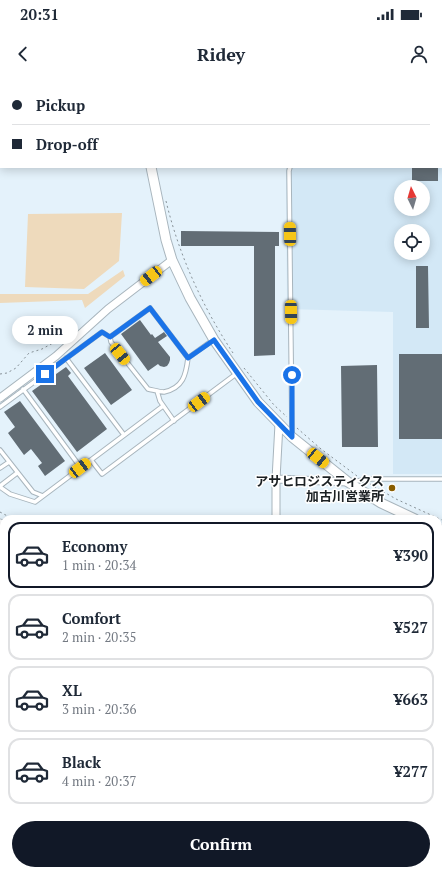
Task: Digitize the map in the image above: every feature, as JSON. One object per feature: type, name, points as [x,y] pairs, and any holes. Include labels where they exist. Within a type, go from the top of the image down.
[{"type":"street","points":[[151,168],[166,240],[172,260],[190,298],[214,340],[240,369],[258,402],[292,437],[348,482],[381,503],[406,515]]},
{"type":"street","points":[[0,398],[56,356],[108,309],[172,260]]},
{"type":"street","points":[[276,515],[279,424]]},
{"type":"street","points":[[276,479],[348,482]]},
{"type":"lane","points":[[290,168],[292,437]]},
{"type":"lane","points":[[0,407],[102,332],[110,337],[111,342],[148,389],[163,392],[179,386],[186,372],[188,358],[150,308],[110,337]]},
{"type":"lane","points":[[188,358],[214,340]]},
{"type":"lane","points":[[66,358],[124,435]]},
{"type":"lane","points":[[91,460],[102,474],[174,421],[240,369]]},
{"type":"lane","points":[[23,389],[80,468]]},
{"type":"lane","points":[[157,391],[160,401],[174,421]]},
{"type":"lane","points":[[17,473],[0,486],[10,494],[35,502],[163,406]]},
{"type":"lane","points":[[0,450],[33,492],[42,496]]},
{"type":"lane","points":[[0,468],[9,462]]},
{"type":"lane","points":[[348,482],[364,480],[442,479]]},
{"type":"path","points":[[166,199],[175,235],[199,294],[215,325],[234,355]]},
{"type":"path","points":[[0,374],[7,373],[16,368],[29,353],[42,349],[53,343],[61,329],[67,324],[79,336]]},
{"type":"path","points":[[240,369],[274,405],[321,449],[364,480],[396,499],[431,515]]},
{"type":"shaded area","points":[[286,168],[442,168],[442,474],[393,474],[393,312],[287,309]]},
{"type":"shaded area","points":[[122,213],[119,261],[84,289],[25,287],[28,214]]},
{"type":"shaded area","points":[[123,270],[125,276],[85,308],[82,300],[0,303],[0,294],[88,294]]},
{"type":"building","points":[[412,168],[438,168],[438,181],[412,180]]},
{"type":"building","points":[[181,231],[279,232],[279,246],[275,246],[275,355],[254,356],[254,246],[181,246]]},
{"type":"building","points":[[416,266],[428,266],[429,328],[416,328]]},
{"type":"building","points":[[140,320],[155,338],[164,332],[167,336],[158,342],[170,357],[167,366],[164,367],[158,364],[148,371],[121,334]]},
{"type":"building","points":[[105,353],[132,390],[111,405],[84,368]]},
{"type":"building","points":[[399,354],[442,354],[442,439],[399,439]]},
{"type":"building","points":[[377,365],[378,447],[342,447],[341,366]]},
{"type":"building","points":[[66,367],[71,373],[68,376],[107,429],[77,452],[32,391]]},
{"type":"building","points":[[20,401],[65,461],[45,476],[38,466],[42,463],[31,449],[24,455],[8,433],[15,427],[4,412]]},
{"type":"place","name":"アサヒロジスティクス 加古川営業所","points":[[392,488]]},
{"type":"route","points":[[45,374],[102,332],[110,337],[150,308],[188,358],[214,340],[258,402],[292,437],[292,375]]}]
